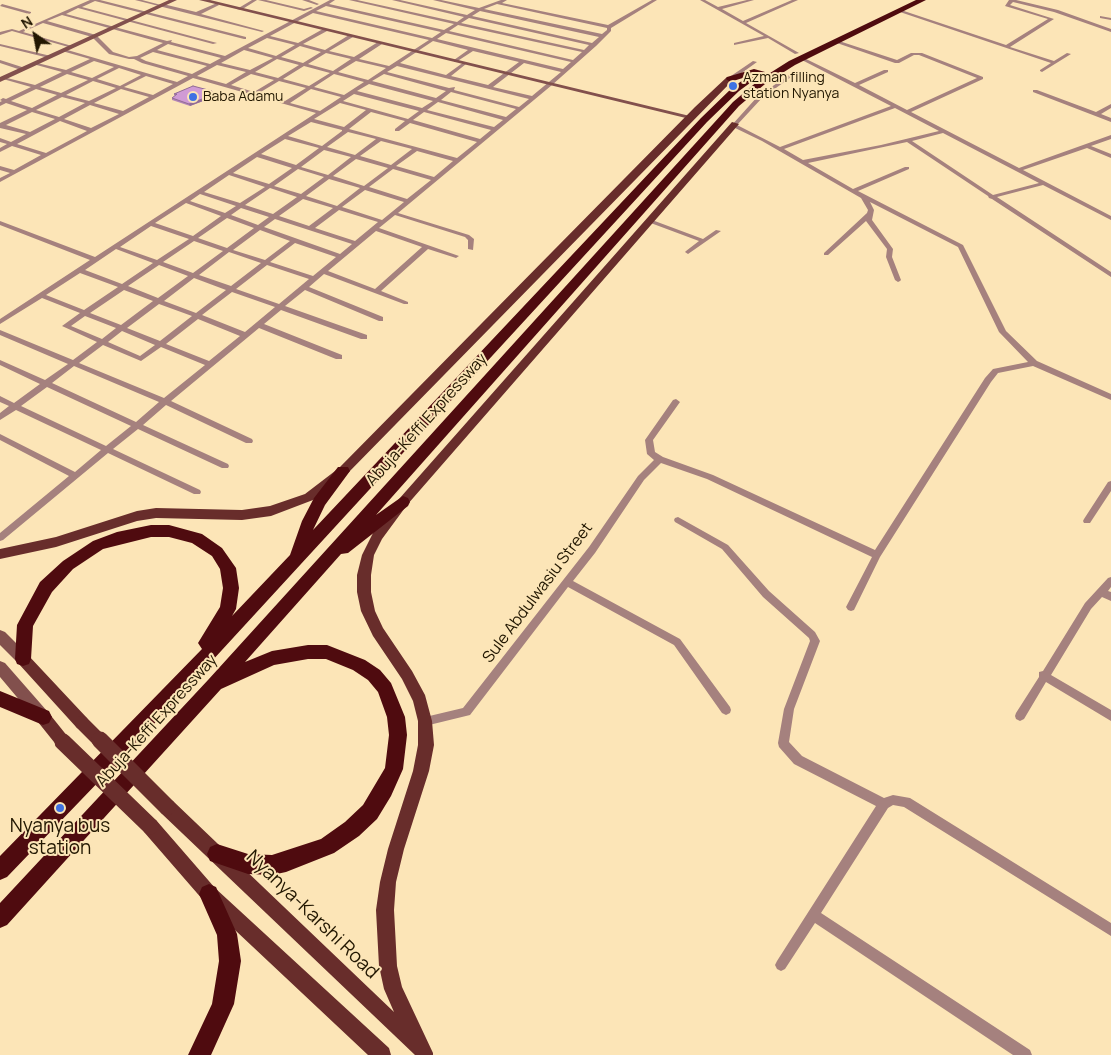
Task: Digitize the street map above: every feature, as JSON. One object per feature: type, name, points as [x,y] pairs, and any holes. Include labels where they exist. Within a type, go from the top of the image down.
[{"type":"highway","name":"Abuja-Keffi Expressway","points":[[0,918],[214,685],[740,101],[762,82],[800,56],[908,0]]},
{"type":"highway","name":"Abuja-Keffi Expressway","points":[[0,870],[148,718],[720,104],[743,84],[770,67],[836,41],[922,0]]},
{"type":"highway","points":[[730,79],[770,67]]},
{"type":"highway","points":[[734,125],[740,101]]},
{"type":"highway","points":[[295,560],[309,521],[319,502],[344,470]]},
{"type":"highway","points":[[322,564],[355,541],[403,502]]},
{"type":"highway","points":[[23,659],[23,635],[32,610],[46,587],[83,554],[117,538],[151,531],[169,531],[197,538],[218,552],[228,568],[232,588],[229,604],[214,633],[174,682],[148,718]]},
{"type":"highway","points":[[214,685],[272,658],[308,652],[327,652],[359,665],[374,675],[385,688],[396,717],[398,735],[394,769],[384,790],[370,812],[352,829],[328,846],[286,862],[272,865],[248,864],[217,854]]},
{"type":"highway","points":[[0,699],[43,717]]},
{"type":"highway","points":[[199,1055],[212,1032],[223,1004],[230,968],[227,934],[210,894]]},
{"type":"main road","name":"Abuja-Keffi Expressway","points":[[0,554],[56,542],[137,516],[156,513],[242,515],[271,511],[309,497],[344,470],[690,117],[730,79]]},
{"type":"main road","points":[[425,1054],[393,989],[388,966],[385,910],[388,882],[396,848],[421,771],[426,745],[425,721],[420,700],[407,675],[378,632],[368,611],[364,592],[364,575],[368,555],[377,536],[403,502],[734,125]]},
{"type":"main road","name":"Nyanya-Karshi Road","points":[[23,659],[82,723],[425,1054]]},
{"type":"main road","points":[[43,717],[63,742],[150,826],[210,894],[382,1055]]},
{"type":"street","points":[[1,5],[14,0]]},
{"type":"street","points":[[21,31],[95,0],[244,38]]},
{"type":"street","points":[[137,0],[196,14],[325,52],[447,77],[533,98]]},
{"type":"street","points":[[2,79],[174,0]]},
{"type":"street","points":[[202,0],[690,117]]},
{"type":"street","points":[[238,9],[254,0]]},
{"type":"street","points":[[260,0],[304,10],[317,4],[304,0]]},
{"type":"street","points":[[0,180],[225,58],[263,33],[291,22],[333,0]]},
{"type":"street","points":[[351,0],[586,52]]},
{"type":"street","points":[[394,0],[594,44]]},
{"type":"street","points":[[435,0],[603,36]]},
{"type":"street","points":[[0,322],[480,9],[505,0]]},
{"type":"street","points":[[0,538],[550,84],[603,36],[609,30],[609,27],[655,0]]},
{"type":"street","points":[[702,0],[800,56],[1111,218]]},
{"type":"street","points":[[718,9],[752,0]]},
{"type":"street","points":[[742,23],[796,0]]},
{"type":"street","points":[[1006,48],[1052,19],[1007,5],[1011,0],[1065,14],[1111,31]]},
{"type":"street","points":[[370,25],[410,2]]},
{"type":"street","points":[[497,3],[609,27]]},
{"type":"street","points":[[196,14],[217,4]]},
{"type":"street","points":[[325,4],[575,62]]},
{"type":"street","points":[[1,5],[29,13]]},
{"type":"street","points":[[78,7],[215,43]]},
{"type":"street","points":[[311,11],[564,71]]},
{"type":"street","points":[[899,11],[1054,63]]},
{"type":"street","points":[[62,14],[225,58]]},
{"type":"street","points":[[495,55],[552,15]]},
{"type":"street","points":[[1102,17],[1111,19]]},
{"type":"street","points":[[137,58],[214,19]]},
{"type":"street","points":[[44,22],[94,36],[111,53],[137,58],[321,113]]},
{"type":"street","points":[[0,34],[10,30],[21,31],[94,59],[178,84]]},
{"type":"street","points":[[226,86],[325,30]]},
{"type":"street","points":[[254,94],[351,36]]},
{"type":"street","points":[[736,44],[768,37]]},
{"type":"street","points":[[836,41],[897,62],[912,54],[920,54],[981,78],[908,112]]},
{"type":"street","points":[[286,103],[380,43]]},
{"type":"street","points":[[0,45],[49,57]]},
{"type":"street","points":[[242,48],[507,119]]},
{"type":"street","points":[[456,61],[472,49]]},
{"type":"street","points":[[152,50],[250,72],[345,97]]},
{"type":"street","points":[[1042,71],[1069,54]]},
{"type":"street","points":[[2,102],[94,59]]},
{"type":"street","points":[[0,61],[23,69]]},
{"type":"street","points":[[489,87],[523,61]]},
{"type":"street","points":[[730,79],[755,62]]},
{"type":"street","points":[[35,63],[153,97]]},
{"type":"street","points":[[447,77],[464,63]]},
{"type":"street","points":[[1,125],[119,66]]},
{"type":"street","points":[[855,85],[886,71]]},
{"type":"street","points":[[383,72],[520,109]]},
{"type":"street","points":[[0,150],[146,74]]},
{"type":"street","points":[[792,74],[760,98],[734,125],[780,149],[852,191],[961,246],[1003,332],[1034,363],[1111,397]]},
{"type":"street","points":[[2,79],[123,113]]},
{"type":"street","points":[[397,130],[464,81]]},
{"type":"street","points":[[1035,91],[1111,120]]},
{"type":"street","points":[[354,92],[495,129]]},
{"type":"street","points":[[339,101],[481,141]]},
{"type":"street","points":[[2,102],[60,118],[91,130]]},
{"type":"street","points":[[780,149],[897,106]]},
{"type":"street","points":[[1097,114],[1111,106]]},
{"type":"street","points":[[295,240],[163,344],[139,360],[66,326],[297,167],[346,132],[345,128],[370,110]]},
{"type":"street","points":[[311,120],[457,160]]},
{"type":"street","points":[[1,125],[30,134]]},
{"type":"street","points":[[803,162],[945,131]]},
{"type":"street","points":[[284,137],[435,179]]},
{"type":"street","points":[[1019,170],[1089,147],[1111,137]]},
{"type":"street","points":[[0,417],[380,139]]},
{"type":"street","points":[[0,140],[46,155]]},
{"type":"street","points":[[907,140],[1111,275]]},
{"type":"street","points":[[1089,147],[1111,156]]},
{"type":"street","points":[[311,228],[416,149]]},
{"type":"street","points":[[257,155],[408,201]]},
{"type":"street","points":[[0,168],[14,172]]},
{"type":"street","points":[[852,191],[907,168]]},
{"type":"street","points":[[228,173],[383,222]]},
{"type":"street","points":[[991,197],[1045,183]]},
{"type":"street","points":[[200,192],[356,244]]},
{"type":"street","points":[[864,197],[871,210],[869,220],[890,249],[889,257],[898,280]]},
{"type":"street","points":[[185,201],[341,257]]},
{"type":"street","points":[[393,214],[467,236],[471,239],[471,249]]},
{"type":"street","points":[[826,254],[870,214]]},
{"type":"street","points":[[650,221],[704,241]]},
{"type":"street","points":[[0,223],[96,260]]},
{"type":"street","points":[[151,224],[228,252],[314,279]]},
{"type":"street","points":[[375,229],[456,256]]},
{"type":"street","points":[[688,252],[718,231]]},
{"type":"street","points":[[376,292],[427,246]]},
{"type":"street","points":[[115,247],[282,306],[364,338]]},
{"type":"street","points":[[80,270],[160,300],[245,336]]},
{"type":"street","points":[[323,271],[406,303]]},
{"type":"street","points":[[304,287],[381,319]]},
{"type":"street","points":[[41,295],[209,364]]},
{"type":"street","points":[[259,324],[339,357]]},
{"type":"street","points":[[0,332],[165,402],[249,441]]},
{"type":"street","points":[[0,362],[225,466]]},
{"type":"street","points":[[851,607],[876,555],[988,380],[996,371],[1034,363]]},
{"type":"street","points":[[0,399],[197,492]]},
{"type":"street","points":[[676,402],[649,440],[652,454],[660,459],[710,477],[876,555]]},
{"type":"street","points":[[0,437],[76,476]]},
{"type":"street","name":"Sule Abdulwasiu Street","points":[[425,721],[466,712],[567,582],[640,478],[660,459]]},
{"type":"street","points":[[1088,521],[1111,484]]},
{"type":"street","points":[[678,520],[725,547],[766,594],[812,635],[814,641],[789,709],[783,743],[798,760],[884,804]]},
{"type":"street","points":[[567,582],[677,642],[726,710]]},
{"type":"street","points":[[1020,716],[1043,675],[1088,606],[1111,582]]},
{"type":"street","points":[[1101,591],[1111,598]]},
{"type":"street","points":[[0,636],[23,659]]},
{"type":"street","points":[[0,666],[43,717]]},
{"type":"street","points":[[1043,675],[1111,716]]},
{"type":"street","points":[[781,965],[884,804],[893,800],[906,802],[1111,930]]},
{"type":"street","points":[[814,915],[1025,1055]]},
{"type":"building","name":"Baba Adamu","points":[[193,86],[212,91],[207,95],[210,96],[189,104],[172,98],[177,94],[174,94]]},
{"type":"place","name":"Azman filling station Nyanya","points":[[733,86]]},
{"type":"place","name":"Baba Adamu","points":[[193,97]]},
{"type":"place","name":"Nyanya bus station","points":[[60,808]]}]
